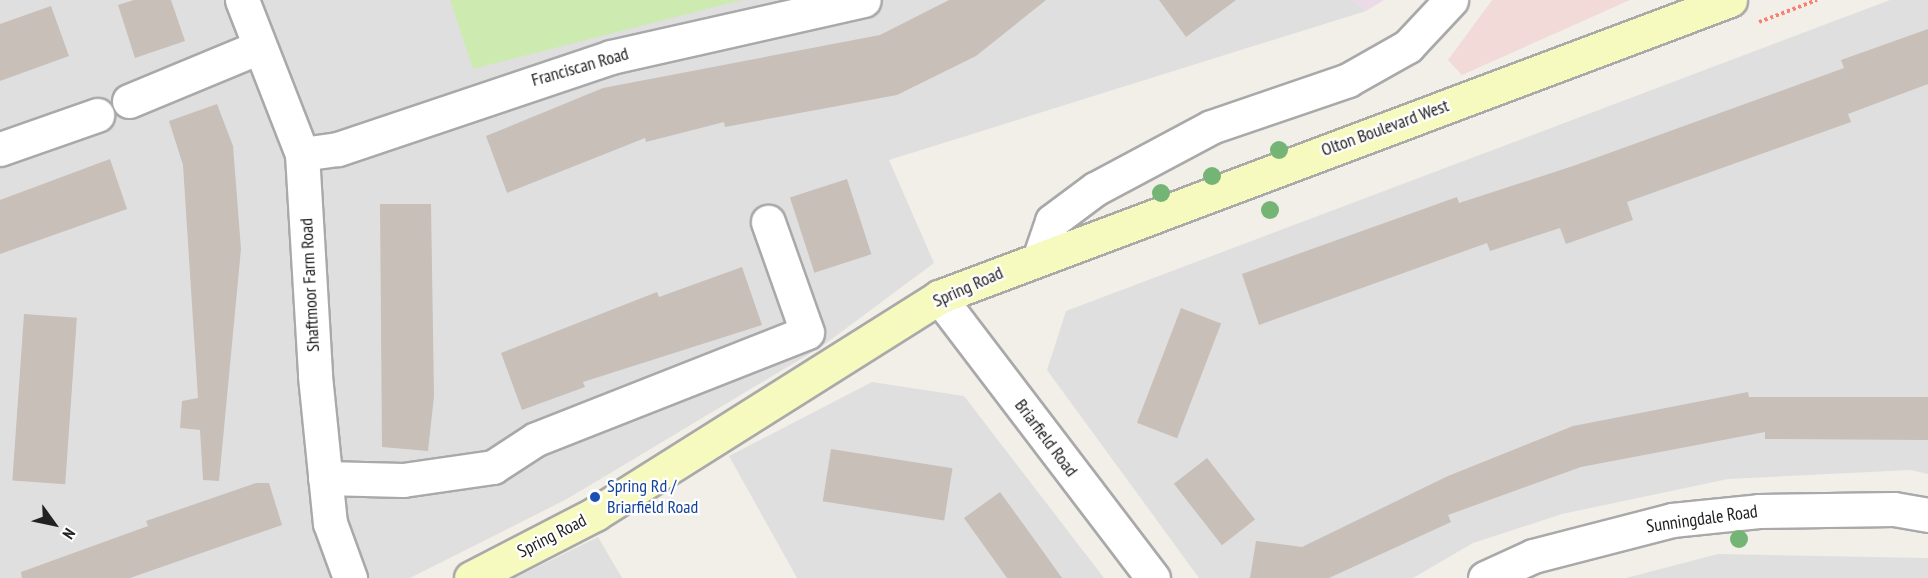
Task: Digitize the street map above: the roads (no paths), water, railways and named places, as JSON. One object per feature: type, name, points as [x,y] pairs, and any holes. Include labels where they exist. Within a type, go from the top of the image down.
[{"type":"street","name":"Shaftmoor Farm Road","points":[[242,0],[257,48],[303,154],[325,478],[330,523],[350,578]]},
{"type":"street","name":"Franciscan Road","points":[[303,154],[348,146],[611,57],[864,0]]},
{"type":"street","points":[[1040,256],[1052,221],[1095,189],[1211,127],[1348,80],[1408,46],[1450,0]]},
{"type":"street","name":"Olton Boulevard West","points":[[1040,256],[1730,0]]},
{"type":"street","points":[[129,101],[257,48]]},
{"type":"street","points":[[0,149],[97,115]]},
{"type":"street","points":[[325,478],[403,480],[493,466],[536,439],[807,332],[768,222]]},
{"type":"street","name":"Spring Road","points":[[471,578],[595,514],[939,297],[1040,256]]},
{"type":"street","name":"Briarfield Road","points":[[939,297],[1153,578]]},
{"type":"street","name":"Sunningdale Road","points":[[1485,578],[1533,556],[1672,520],[1759,511],[1894,509],[1928,514]]},
{"type":"place","name":"Spring Rd / Briarfield Road","points":[[595,497]]}]
